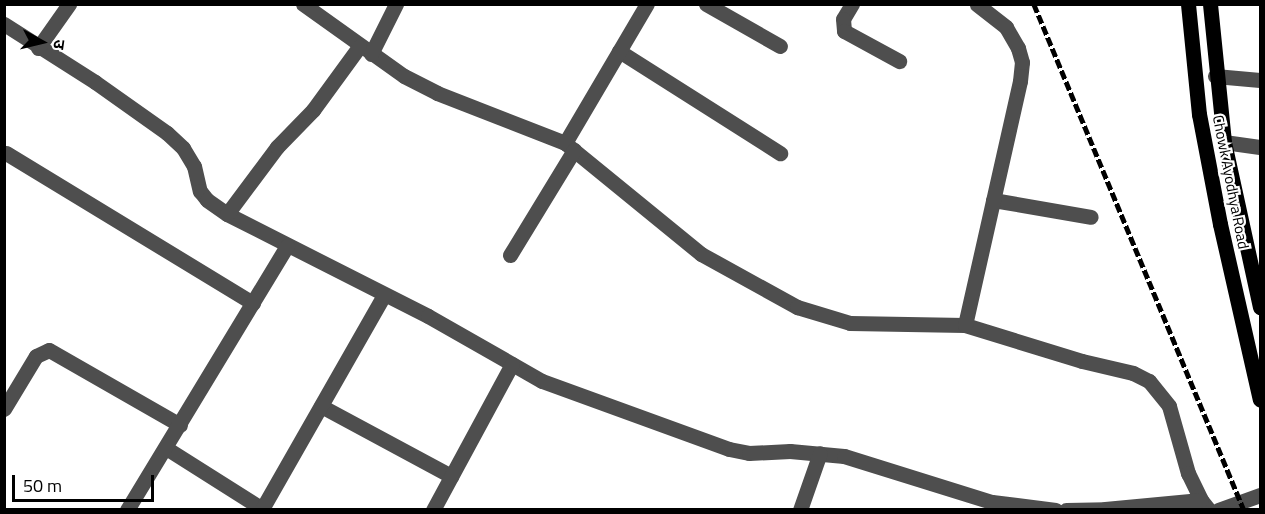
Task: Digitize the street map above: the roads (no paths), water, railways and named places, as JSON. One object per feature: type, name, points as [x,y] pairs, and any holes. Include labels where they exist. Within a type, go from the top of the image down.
[{"type":"main road","name":"Chowk Ayodhya Road","points":[[1188,4],[1199,114],[1220,224],[1260,400]]},
{"type":"main road","name":"Chowk Ayodhya Road","points":[[1210,4],[1215,76],[1224,142],[1260,307]]},
{"type":"street","points":[[38,48],[69,4]]},
{"type":"street","points":[[303,4],[365,51],[437,93],[569,146],[701,254],[797,308],[850,323],[965,325],[1082,361],[1133,373],[1149,381],[1169,406],[1188,473],[1205,505],[1066,510]]},
{"type":"street","points":[[227,214],[277,147],[314,111],[365,51],[396,4]]},
{"type":"street","points":[[510,255],[619,51],[647,4]]},
{"type":"street","points":[[706,4],[780,46]]},
{"type":"street","points":[[852,4],[843,19],[844,31],[899,61]]},
{"type":"street","points":[[965,325],[1022,62],[1018,48],[1006,27],[977,4]]},
{"type":"street","points":[[4,24],[38,48],[95,82],[167,133],[183,148],[194,165],[200,191],[207,201],[287,246],[437,321],[542,381],[729,449],[764,454],[820,453],[844,456],[992,502],[1056,510]]},
{"type":"street","points":[[619,51],[780,153]]},
{"type":"street","points":[[1215,76],[1260,80]]},
{"type":"street","points":[[1224,142],[1260,147]]},
{"type":"street","points":[[6,153],[253,303]]},
{"type":"street","points":[[993,200],[1092,217]]},
{"type":"street","points":[[127,510],[287,246]]},
{"type":"street","points":[[166,448],[263,509],[384,296]]},
{"type":"street","points":[[4,408],[36,356],[49,350],[180,425]]},
{"type":"street","points":[[433,510],[512,364]]},
{"type":"street","points":[[321,406],[451,476]]},
{"type":"street","points":[[800,510],[820,453]]},
{"type":"street","points":[[1218,510],[1260,495]]},
{"type":"railway","points":[[1034,4],[1244,510]]}]
